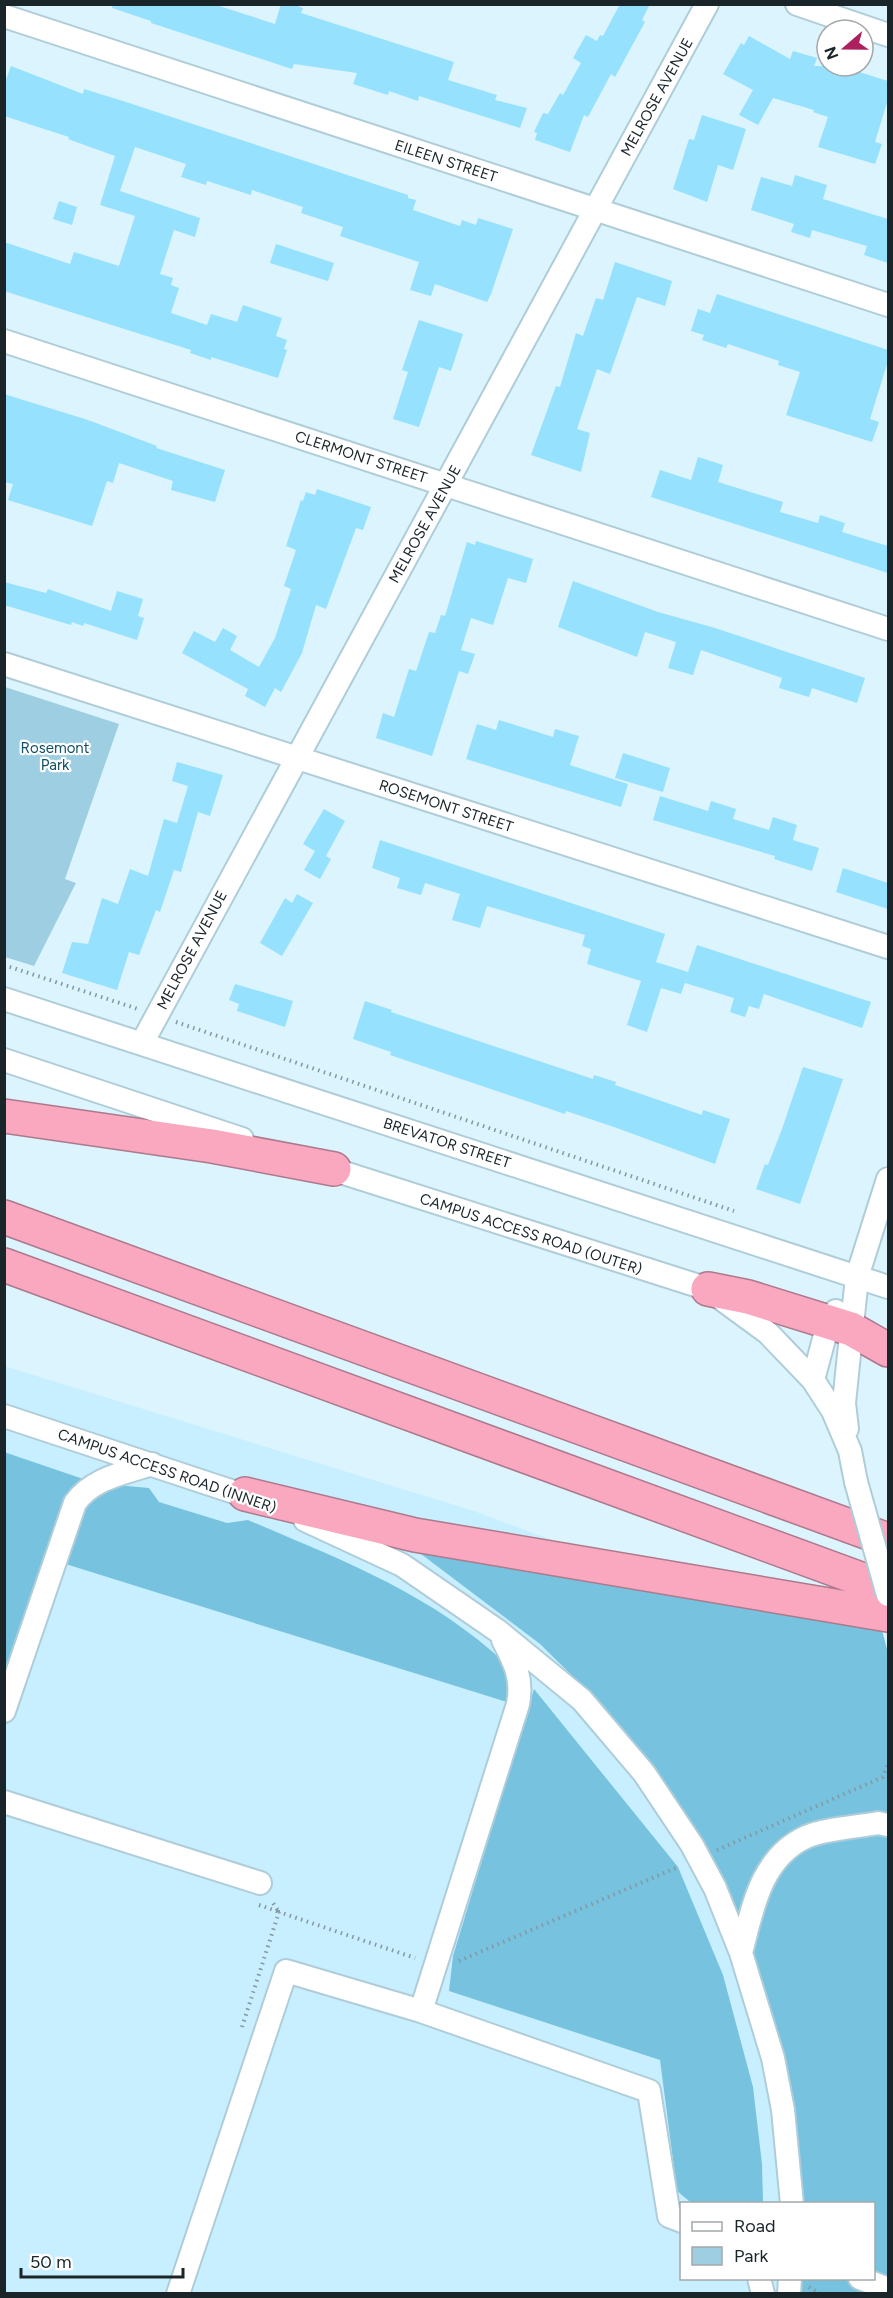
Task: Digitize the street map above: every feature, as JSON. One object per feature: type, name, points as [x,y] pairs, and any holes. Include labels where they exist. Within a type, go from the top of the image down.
[{"type":"highway","points":[[4,1116],[201,1144],[334,1169]]},
{"type":"highway","points":[[4,1217],[888,1540]]},
{"type":"highway","points":[[4,1265],[888,1589]]},
{"type":"highway","points":[[708,1289],[748,1297],[839,1327],[888,1350]]},
{"type":"highway","points":[[245,1494],[415,1535],[888,1615]]},
{"type":"street","name":"MELROSE AVENUE","points":[[142,1043],[707,4]]},
{"type":"street","points":[[797,4],[888,35]]},
{"type":"street","name":"EILEEN STREET","points":[[4,16],[888,305]]},
{"type":"street","name":"CLERMONT STREET","points":[[4,341],[888,629]]},
{"type":"street","name":"ROSEMONT STREET","points":[[4,664],[888,947]]},
{"type":"street","name":"BREVATOR STREET","points":[[4,999],[888,1287]]},
{"type":"street","name":"CAMPUS ACCESS ROAD (OUTER)","points":[[4,1060],[708,1289],[768,1333],[813,1380],[832,1411],[850,1451],[856,1482],[888,1595]]},
{"type":"street","points":[[813,1380],[839,1327],[888,1179]]},
{"type":"street","points":[[839,1327],[850,1451]]},
{"type":"street","name":"CAMPUS ACCESS ROAD (INNER)","points":[[4,1416],[245,1494],[402,1564],[498,1631],[582,1700],[644,1773],[692,1845],[715,1888],[741,1953],[772,2058],[783,2110],[793,2201]]},
{"type":"street","points":[[4,1711],[75,1503],[83,1491],[95,1483],[152,1464]]},
{"type":"street","points":[[421,2012],[522,1688],[518,1668],[498,1631]]},
{"type":"street","points":[[4,1802],[260,1883]]},
{"type":"street","points":[[741,1953],[758,1889],[770,1869],[786,1851],[806,1837],[885,1821]]},
{"type":"street","points":[[178,2294],[286,1971],[421,2012],[649,2091],[669,2216],[680,2221]]},
{"type":"street","points":[[865,2280],[888,2289]]},
{"type":"path","points":[[4,965],[736,1212]]},
{"type":"path","points":[[711,1853],[883,1777],[888,1762]]},
{"type":"path","points":[[796,2286],[821,2294]]},
{"type":"shaded area","points":[[4,1366],[474,1511],[888,1665],[888,2293],[5,2293]]},
{"type":"shaded area","points":[[4,1452],[95,1483],[149,1488],[159,1502],[227,1523],[248,1520],[384,1580],[447,1617],[506,1664],[510,1703],[56,1561],[5,1711]]},
{"type":"shaded area","points":[[422,1547],[882,1630],[888,1653],[888,2293],[784,2293],[788,2280],[875,2280],[875,2202],[792,2202],[773,2058],[715,1888],[660,1777],[603,1706],[540,1644],[421,1554]]},
{"type":"shaded area","points":[[534,1689],[678,1867],[723,1975],[753,2087],[762,2164],[763,2202],[694,2202],[677,2191],[660,2060],[449,1991],[453,1956]]},
{"type":"green space","name":"Rosemont Park","points":[[5,687],[119,724],[65,879],[76,883],[34,966],[5,957]]},
{"type":"building","points":[[113,4],[213,4],[275,24],[281,4],[292,4],[303,8],[301,13],[454,62],[448,80],[497,95],[495,100],[527,108],[520,128],[419,96],[418,101],[389,91],[388,95],[353,84],[357,73],[294,64],[292,69],[151,23],[151,21],[112,8]]},
{"type":"building","points":[[620,4],[650,4],[642,20],[645,22],[615,77],[611,74],[588,117],[584,115],[570,152],[535,140],[537,133],[534,132],[543,113],[548,114],[560,93],[563,95],[581,63],[573,58],[586,35],[597,41],[600,35],[603,36]]},
{"type":"building","points":[[749,36],[790,59],[793,51],[815,57],[815,78],[875,77],[888,81],[888,99],[875,142],[882,144],[875,164],[818,147],[828,117],[813,112],[814,110],[773,98],[758,125],[739,115],[753,90],[723,74],[741,43],[744,45]]},
{"type":"building","points":[[11,66],[83,94],[84,89],[123,101],[408,195],[408,198],[416,200],[413,210],[460,226],[462,220],[476,225],[478,218],[513,229],[491,294],[487,302],[435,284],[431,296],[410,290],[419,262],[340,236],[343,227],[301,213],[303,207],[252,190],[251,195],[207,181],[206,185],[181,177],[186,164],[135,147],[120,191],[200,218],[195,237],[174,230],[160,274],[173,278],[171,285],[179,288],[171,313],[207,325],[211,314],[237,322],[243,305],[282,318],[276,336],[287,340],[284,349],[287,350],[278,378],[211,357],[211,360],[190,353],[191,350],[4,291],[4,242],[70,264],[74,252],[119,266],[135,216],[100,205],[115,156],[68,139],[69,137],[4,116],[4,85]]},
{"type":"building","points":[[702,115],[746,129],[733,170],[718,165],[707,202],[673,189],[689,139],[694,140]]},
{"type":"building","points":[[795,175],[827,185],[823,199],[888,219],[888,263],[864,255],[867,246],[812,230],[810,238],[791,232],[794,224],[751,210],[761,177],[792,186]]},
{"type":"building","points":[[59,201],[77,207],[72,225],[53,219]]},
{"type":"building","points":[[276,244],[334,263],[328,281],[270,263]]},
{"type":"building","points":[[615,262],[672,281],[665,306],[637,297],[610,374],[597,369],[577,429],[590,433],[581,472],[531,455],[556,386],[560,387],[576,333],[583,336],[596,298],[603,300]]},
{"type":"building","points":[[717,294],[888,350],[888,361],[870,419],[879,422],[872,442],[786,415],[800,372],[778,365],[779,361],[728,344],[726,348],[702,340],[704,335],[691,331],[698,309],[710,313]]},
{"type":"building","points":[[419,320],[463,334],[451,371],[439,367],[419,427],[393,419],[408,372],[402,370]]},
{"type":"building","points":[[4,394],[88,420],[157,446],[156,448],[225,470],[215,502],[171,490],[173,481],[119,463],[113,483],[107,481],[92,526],[8,500],[13,484],[4,482]]},
{"type":"building","points":[[698,457],[723,465],[718,482],[783,502],[780,512],[818,523],[820,515],[845,523],[842,532],[888,546],[888,573],[651,497],[660,470],[691,480]]},
{"type":"building","points":[[317,489],[371,507],[363,530],[356,528],[326,609],[316,605],[302,653],[281,692],[275,688],[265,707],[245,696],[248,689],[182,653],[194,631],[215,642],[223,628],[237,636],[230,650],[259,667],[275,638],[291,589],[284,586],[296,550],[286,546],[301,500],[303,501],[306,492],[315,495]]},
{"type":"building","points":[[476,541],[533,559],[526,583],[508,578],[493,625],[471,618],[461,650],[475,654],[468,674],[459,671],[432,756],[376,738],[383,713],[394,717],[409,669],[416,671],[429,632],[435,633],[441,615],[445,616],[467,542],[475,545]]},
{"type":"building","points":[[573,581],[658,612],[715,628],[865,678],[857,703],[812,688],[809,697],[779,688],[782,678],[701,650],[693,675],[668,668],[676,642],[645,632],[637,657],[558,627]]},
{"type":"building","points":[[4,582],[46,593],[48,589],[111,611],[117,591],[143,599],[138,616],[144,618],[137,640],[84,623],[83,626],[72,622],[71,625],[4,605]]},
{"type":"building","points":[[499,720],[553,737],[555,729],[579,736],[570,765],[628,784],[621,807],[466,759],[477,724],[496,730]]},
{"type":"building","points":[[623,753],[670,768],[663,792],[615,778]]},
{"type":"building","points":[[177,762],[223,775],[210,816],[198,812],[181,872],[174,870],[160,912],[156,910],[139,955],[129,952],[117,990],[62,973],[72,942],[88,944],[102,898],[118,904],[130,869],[148,876],[164,819],[177,823],[188,786],[172,781]]},
{"type":"building","points":[[660,796],[708,811],[711,801],[736,809],[733,819],[769,830],[773,817],[797,825],[793,840],[819,848],[812,871],[774,859],[775,856],[653,820]]},
{"type":"building","points":[[324,809],[345,821],[326,856],[331,859],[320,879],[304,870],[315,851],[303,844]]},
{"type":"building","points":[[380,840],[665,934],[656,962],[688,972],[697,945],[871,1002],[862,1028],[764,994],[759,1009],[749,1006],[745,1017],[730,1012],[734,998],[685,983],[688,974],[681,994],[661,988],[647,1032],[627,1025],[641,981],[587,964],[591,949],[582,946],[585,935],[487,906],[480,928],[452,920],[460,894],[425,883],[421,895],[397,888],[400,878],[372,868]]},
{"type":"building","points":[[843,868],[888,883],[888,909],[836,892]]},
{"type":"building","points":[[297,894],[313,903],[282,956],[260,943],[285,898],[292,903]]},
{"type":"building","points":[[235,984],[293,1001],[285,1027],[237,1011],[239,1004],[229,1000]]},
{"type":"building","points":[[365,1001],[392,1010],[391,1012],[593,1079],[594,1075],[616,1082],[615,1085],[702,1115],[703,1110],[730,1119],[715,1164],[614,1127],[566,1111],[565,1114],[390,1055],[391,1052],[353,1039]]},
{"type":"building","points":[[803,1067],[843,1079],[800,1204],[756,1189],[782,1129]]}]
